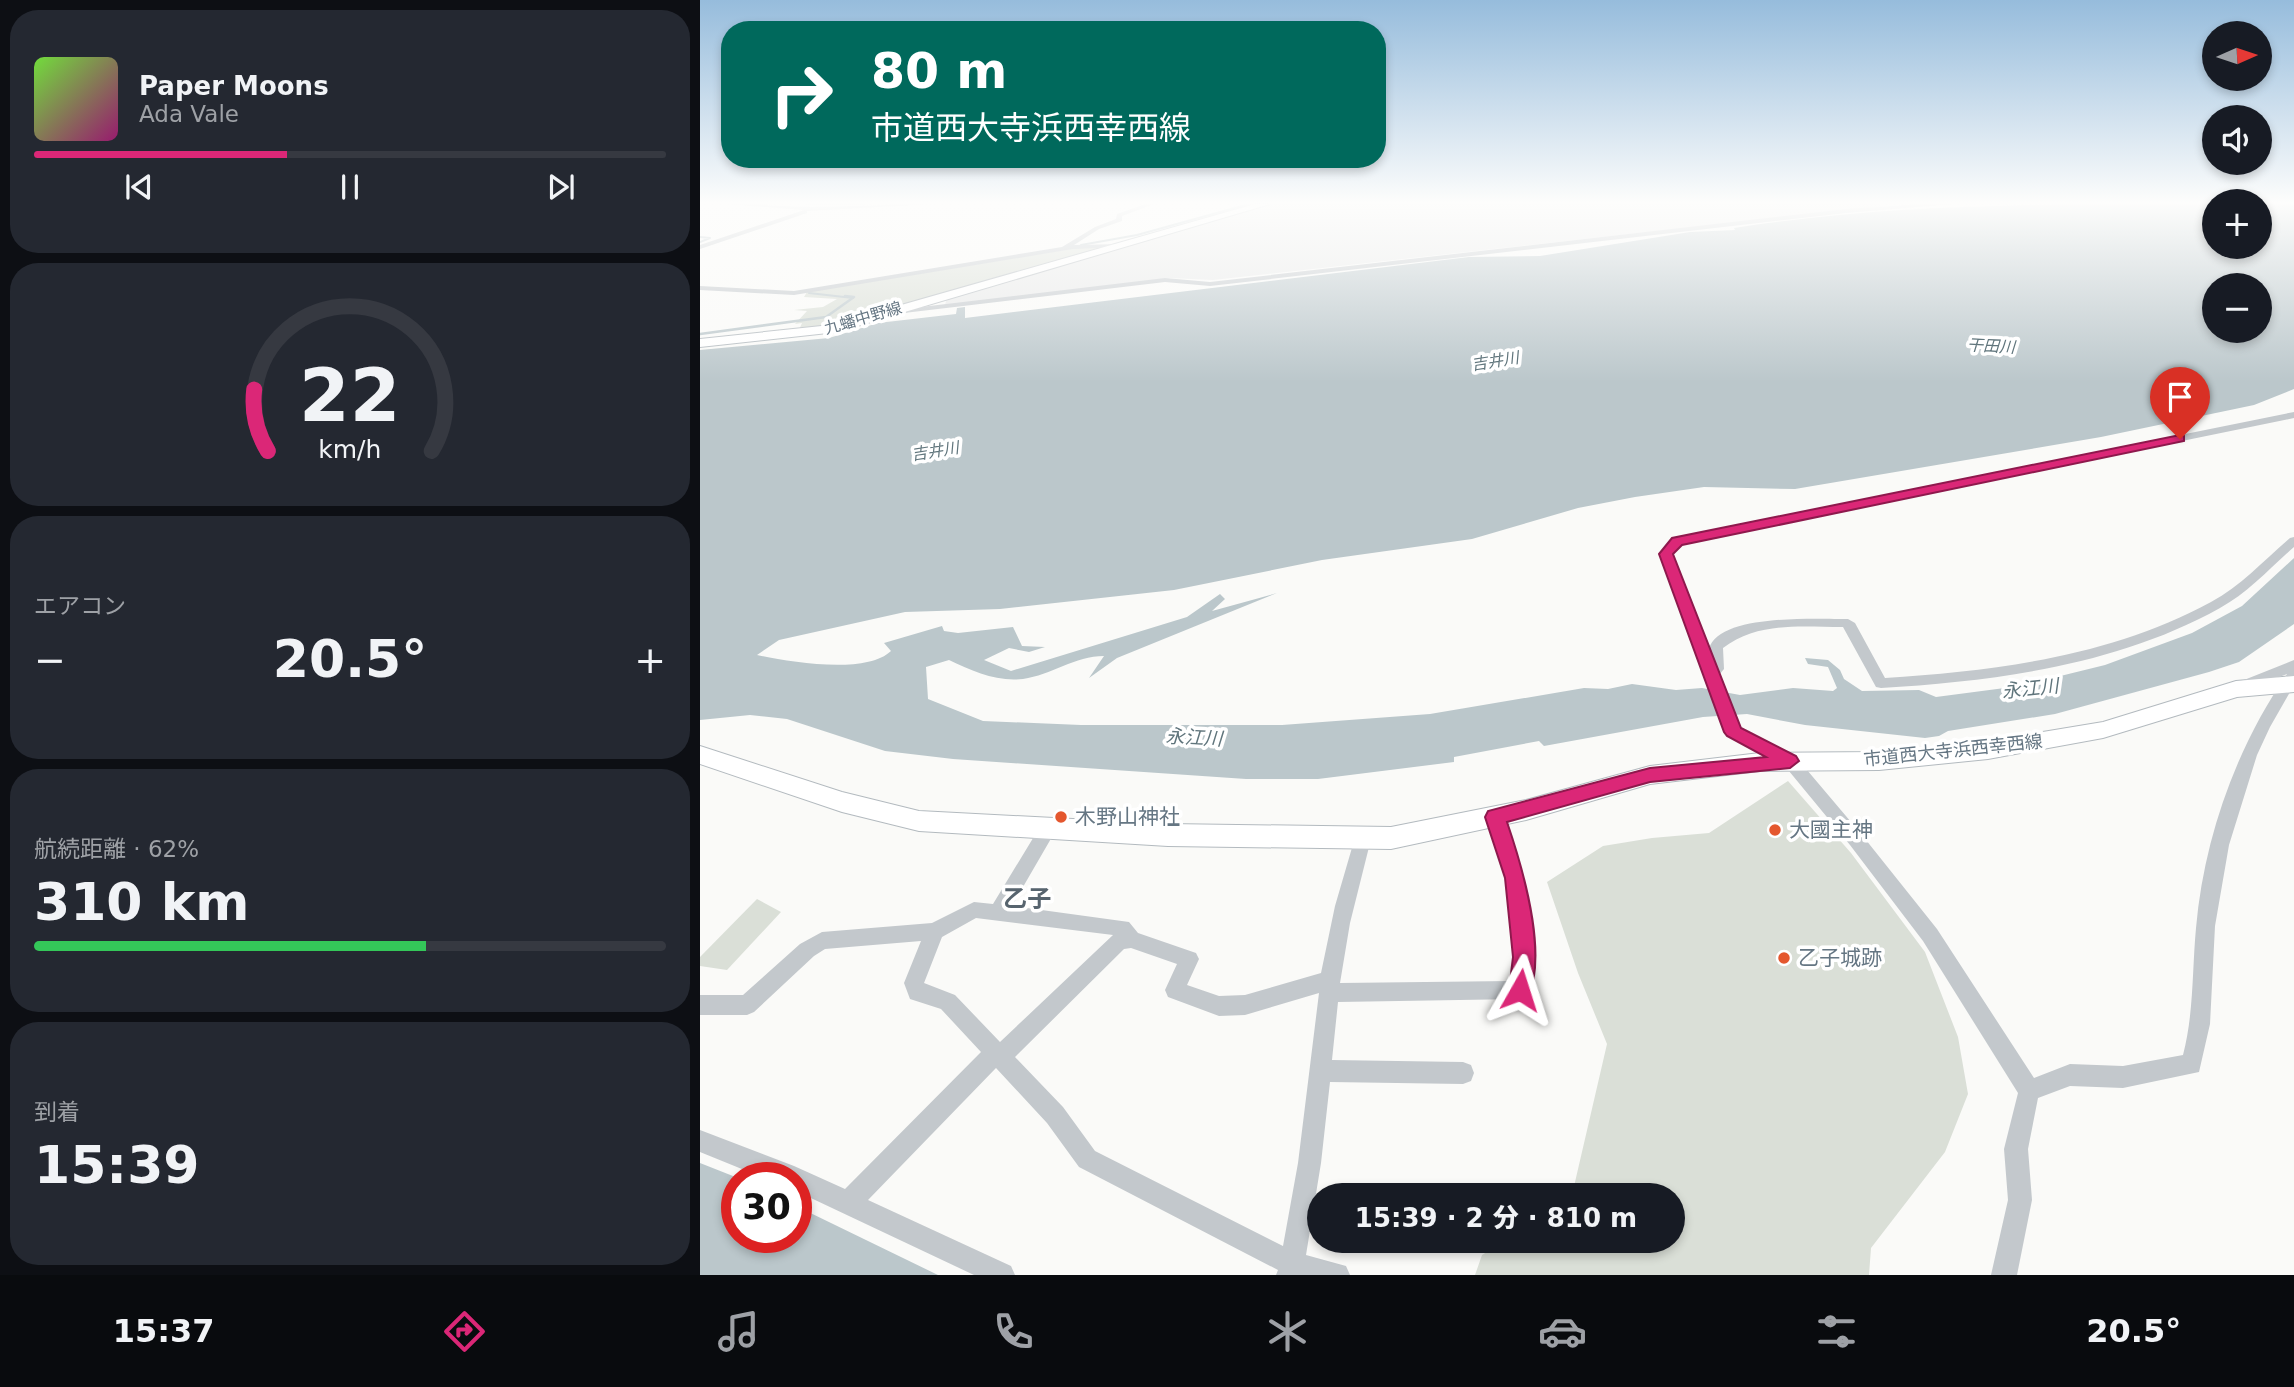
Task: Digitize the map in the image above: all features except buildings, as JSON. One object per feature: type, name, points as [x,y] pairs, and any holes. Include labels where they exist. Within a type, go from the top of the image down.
[{"type":"street","points":[[700,288],[794,293],[971,264]]},
{"type":"street","name":"九蟠中野線","points":[[700,343],[819,331],[1054,264]]},
{"type":"street","points":[[883,313],[1165,280],[1210,284],[1389,264]]},
{"type":"street","points":[[2004,1275],[2020,1200],[2016,1149],[2029,1091],[1930,935],[1856,839],[1790,761],[1733,732],[1666,554],[1677,541],[2294,415]]},
{"type":"street","points":[[1710,675],[1717,670],[1716,646],[1723,639],[1762,625],[1848,623],[1881,683],[1938,681],[2046,663],[2133,640],[2218,604],[2294,541]]},
{"type":"street","points":[[2029,1091],[2070,1075],[2123,1077],[2191,1064],[2201,1031],[2208,908],[2231,800],[2262,725],[2292,677]]},
{"type":"street","name":"市道西大寺浜西幸西線","points":[[700,755],[842,802],[919,821],[1047,830],[1391,838],[1495,817],[1650,775],[1790,761],[1879,761],[1988,750],[2103,730],[2236,689],[2292,677]]},
{"type":"street","points":[[700,1005],[747,1005],[807,950],[822,941],[936,931],[974,910],[1122,928],[1131,939],[1189,959],[1175,990],[1219,1006],[1245,1005],[1330,987],[1520,990],[1524,957],[1516,878],[1495,817]]},
{"type":"street","points":[[998,913],[1047,830]]},
{"type":"street","points":[[1290,1269],[1323,1071],[1330,987],[1344,902],[1362,839]]},
{"type":"street","points":[[936,931],[914,983],[916,992],[948,1002],[1055,1115],[1087,1159],[1290,1269],[1337,1275]]},
{"type":"street","points":[[849,1202],[989,1060],[998,1055],[1118,942],[1131,939]]},
{"type":"street","points":[[1323,1071],[1463,1073]]},
{"type":"street","points":[[700,1141],[754,1162]]},
{"type":"street","points":[[812,1186],[1002,1275]]},
{"type":"shaded area","points":[[981,264],[1045,264],[823,327],[824,320],[822,328],[799,330],[802,323],[795,324],[807,311],[794,310],[823,307],[837,299],[804,297],[807,292]]},
{"type":"shaded area","points":[[1063,264],[1362,264],[1213,280],[1170,278],[945,305],[947,297]]},
{"type":"shaded area","points":[[1788,781],[1851,853],[1925,952],[1958,1037],[1968,1094],[1945,1152],[1871,1248],[1869,1275],[1475,1275],[1485,1253],[1685,1253],[1685,1183],[1575,1183],[1607,1044],[1578,973],[1547,882],[1603,846],[1709,833]]},
{"type":"shaded area","points":[[757,899],[781,912],[727,970],[700,966],[700,957]]},
{"type":"water","points":[[1415,264],[2294,264],[2294,389],[2254,405],[2101,437],[1795,489],[1704,487],[1635,497],[1578,508],[1472,539],[1322,560],[1174,590],[1000,609],[905,612],[779,640],[757,655],[788,661],[846,665],[864,663],[891,651],[884,643],[942,626],[944,631],[958,633],[1013,627],[1022,646],[1045,647],[1029,652],[1009,648],[984,660],[1011,671],[1187,617],[1220,594],[1225,599],[1212,611],[1277,593],[1117,658],[1089,678],[1104,656],[1083,659],[1023,679],[985,675],[949,660],[926,667],[928,699],[983,721],[1081,725],[1282,725],[1430,714],[1584,688],[1608,689],[1632,684],[1676,690],[1702,688],[1740,695],[1793,688],[1833,691],[1837,688],[1828,667],[1808,664],[1805,658],[1828,660],[1840,670],[1844,679],[1862,691],[1919,690],[1936,697],[2020,686],[2105,665],[2192,633],[2242,606],[2294,558],[2294,624],[2239,662],[2209,672],[2055,714],[1948,731],[1939,736],[1925,738],[1805,725],[1747,714],[1703,717],[1544,746],[1539,741],[1454,757],[1454,762],[1318,779],[1246,779],[953,759],[885,751],[787,719],[750,715],[700,720],[700,350],[829,338],[878,323],[956,314],[957,308],[965,307],[965,318]]},
{"type":"water","points":[[700,1163],[721,1171],[721,1253],[812,1253],[812,1214],[938,1275],[700,1275]]},
{"type":"waterway","points":[[809,293],[853,298]]},
{"type":"waterway","points":[[845,296],[853,298]]},
{"type":"waterway","points":[[700,334],[826,317],[853,298]]},
{"type":"place","name":"木野山神社","points":[[1061,817]]},
{"type":"place","name":"大國主神","points":[[1775,830]]},
{"type":"place","name":"乙子城跡","points":[[1784,958]]},
{"type":"district","name":"乙子","points":[[1027,899]]},
{"type":"route","points":[[1520,990],[1524,957],[1516,878],[1495,817],[1650,775],[1758,762],[1790,761],[1733,732],[1666,554],[1677,541],[2180,439]]},
{"type":"water label","name":"干田川","points":[[1991,346]]},
{"type":"water label","name":"吉井川","points":[[1495,361]]},
{"type":"water label","name":"吉井川","points":[[935,451]]},
{"type":"water label","name":"永江川","points":[[2030,688]]},
{"type":"water label","name":"永江川","points":[[1194,737]]}]
